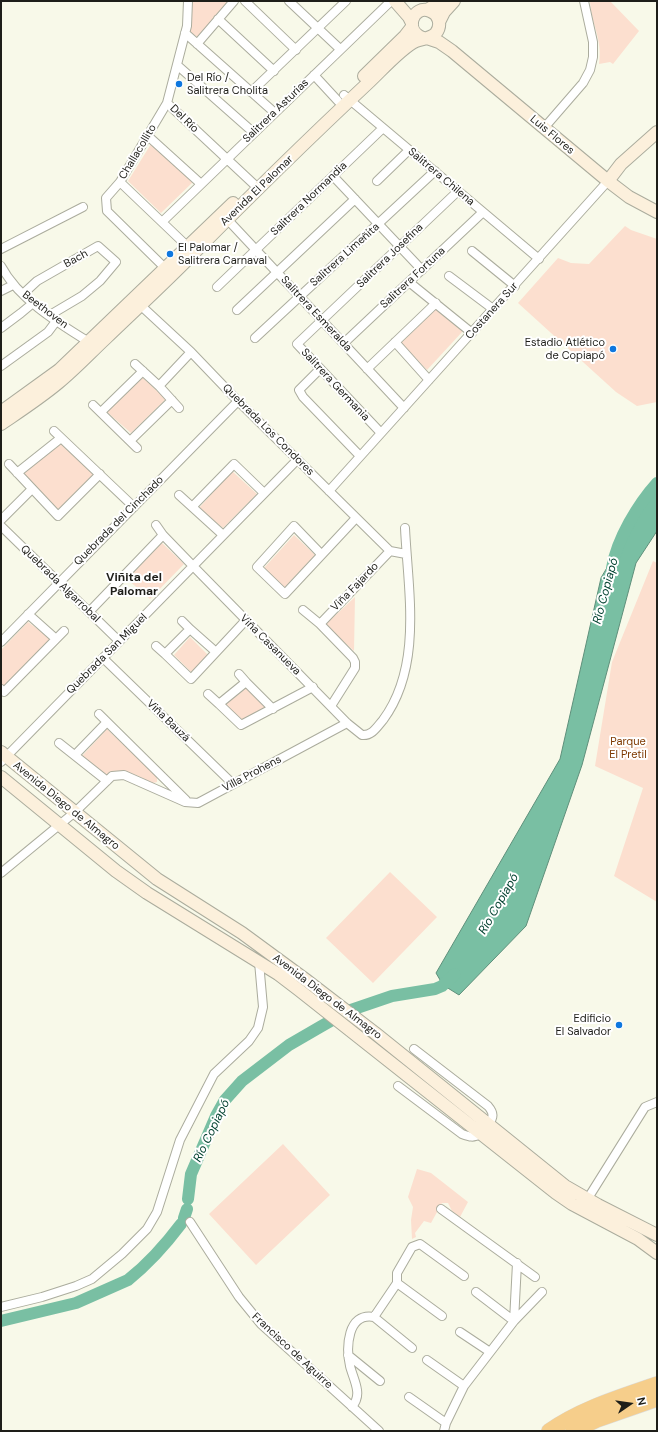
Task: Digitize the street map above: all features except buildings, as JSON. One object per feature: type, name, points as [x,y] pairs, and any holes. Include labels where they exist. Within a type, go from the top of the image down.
[{"type":"highway","points":[[549,1431],[572,1417],[593,1407],[657,1384]]},
{"type":"highway","points":[[573,1431],[593,1422],[657,1399]]},
{"type":"street","name":"Del Río","points":[[188,1],[187,26],[167,104],[256,187]]},
{"type":"street","points":[[198,44],[234,1]]},
{"type":"street","points":[[244,1],[296,50]]},
{"type":"street","points":[[289,1],[340,49]]},
{"type":"street","name":"Salitrera Asturias","points":[[162,222],[391,1]]},
{"type":"street","points":[[395,1],[409,17],[415,34],[425,38],[435,34],[444,12],[454,1]]},
{"type":"street","points":[[403,1],[414,9],[424,10],[435,14],[439,25]]},
{"type":"street","points":[[412,25],[414,16],[434,6],[440,1]]},
{"type":"street","points":[[544,128],[583,83],[590,70],[593,57],[593,42],[584,1]]},
{"type":"street","points":[[251,92],[318,28],[341,2]]},
{"type":"street","points":[[218,19],[274,71]]},
{"type":"street","name":"Avenida El Palomar","points":[[1,424],[58,383],[93,344],[228,219],[256,187],[405,36],[412,25]]},
{"type":"street","name":"Luis Flores","points":[[439,25],[442,39],[452,51]]},
{"type":"street","points":[[185,33],[275,113]]},
{"type":"street","name":"Avenida El Palomar","points":[[344,99],[410,44],[425,38]]},
{"type":"street","name":"Luis Flores","points":[[425,38],[439,42],[452,51],[608,181],[629,197],[657,212]]},
{"type":"street","points":[[177,65],[254,133]]},
{"type":"street","name":"Salitrera Chilena","points":[[314,75],[383,128],[539,259]]},
{"type":"street","name":"Challacollito","points":[[165,268],[107,211],[106,198],[120,182],[167,104]]},
{"type":"street","name":"Salitrera Normandia","points":[[217,287],[383,128]]},
{"type":"street","name":"Costanera Sur","points":[[329,491],[539,259],[608,181],[621,164],[657,132]]},
{"type":"street","points":[[148,136],[201,184]]},
{"type":"street","points":[[377,181],[409,150]]},
{"type":"street","name":"Salitrera Limeñita","points":[[255,338],[435,171]]},
{"type":"street","points":[[333,176],[422,270]]},
{"type":"street","points":[[120,182],[187,246]]},
{"type":"street","name":"Avenida El Palomar","points":[[137,302],[165,268],[187,246],[256,187]]},
{"type":"street","name":"Salitrera Josefina","points":[[322,321],[458,191]]},
{"type":"street","points":[[237,310],[355,199]]},
{"type":"street","points":[[1,250],[83,207]]},
{"type":"street","name":"Salitrera Fortuna","points":[[344,343],[483,212]]},
{"type":"street","name":"Salitrera Esmeralda","points":[[228,219],[404,408]]},
{"type":"street","name":"Bach","points":[[22,294],[37,281],[98,246],[116,262],[100,281],[82,296],[50,315]]},
{"type":"street","points":[[472,251],[514,286]]},
{"type":"street","name":"Beethoven","points":[[1,266],[13,285],[22,294],[93,344]]},
{"type":"street","points":[[449,276],[493,309]]},
{"type":"street","points":[[409,282],[472,333]]},
{"type":"street","points":[[1,291],[13,285]]},
{"type":"street","name":"Quebrada Los Condores","points":[[137,302],[191,352],[238,401],[390,551]]},
{"type":"street","points":[[1,328],[33,303]]},
{"type":"street","points":[[367,369],[436,303]]},
{"type":"street","points":[[1,366],[48,332],[57,320]]},
{"type":"street","name":"Salitrera Germania","points":[[322,321],[296,344],[381,434]]},
{"type":"street","points":[[395,342],[429,380]]},
{"type":"street","name":"Avenida El Palomar","points":[[1,412],[93,344]]},
{"type":"street","points":[[159,386],[191,352]]},
{"type":"street","points":[[135,364],[180,408]]},
{"type":"street","points":[[320,369],[299,390],[360,456]]},
{"type":"street","points":[[101,412],[143,371]]},
{"type":"street","points":[[130,441],[172,400]]},
{"type":"street","name":"Quebrada del Cinchado","points":[[1,642],[238,401]]},
{"type":"street","points":[[93,405],[137,448]]},
{"type":"street","points":[[54,431],[134,507]]},
{"type":"street","points":[[17,473],[62,438]]},
{"type":"street","name":"Quebrada San Miguel","points":[[3,757],[119,642],[297,460]]},
{"type":"street","points":[[9,464],[58,516],[100,474]]},
{"type":"street","points":[[192,507],[234,464],[264,494]]},
{"type":"street","points":[[1,520],[32,489]]},
{"type":"street","points":[[179,495],[223,536]]},
{"type":"street","points":[[321,554],[294,526],[257,567],[284,594],[356,518]]},
{"type":"street","name":"Viña Casanueva","points":[[156,525],[163,535],[347,723]]},
{"type":"street","name":"Quebrada Algarrobal","points":[[1,526],[119,642]]},
{"type":"street","points":[[347,723],[362,735],[367,735],[373,732],[392,707],[399,690],[408,649],[410,616],[406,528]]},
{"type":"street","points":[[89,612],[163,535]]},
{"type":"street","points":[[390,551],[406,554]]},
{"type":"street","name":"Viña Fajardo","points":[[320,624],[390,551]]},
{"type":"street","points":[[303,610],[320,624],[356,662],[355,668],[331,706]]},
{"type":"street","points":[[28,614],[56,640]]},
{"type":"street","points":[[156,646],[191,679],[246,620]]},
{"type":"street","points":[[182,621],[216,652]]},
{"type":"street","points":[[165,654],[190,629]]},
{"type":"street","points":[[2,690],[64,631]]},
{"type":"street","name":"Viña Bauzá","points":[[103,658],[232,784]]},
{"type":"street","points":[[239,674],[273,709]]},
{"type":"street","points":[[219,704],[246,682]]},
{"type":"street","points":[[208,694],[241,725],[313,687]]},
{"type":"street","points":[[99,714],[188,802]]},
{"type":"street","points":[[75,755],[107,722]]},
{"type":"street","name":"Villa Prohens","points":[[188,802],[198,803],[347,723]]},
{"type":"street","points":[[59,743],[107,780]]},
{"type":"street","name":"Avenida Diego de Almagro","points":[[3,757],[75,812],[150,874],[242,933],[375,1033],[485,1129]]},
{"type":"street","points":[[1,873],[75,812],[112,776],[124,776],[188,802]]},
{"type":"street","points":[[155,789],[162,781],[162,776]]},
{"type":"street","name":"Avenida Diego de Almagro","points":[[1,777],[116,871],[138,887],[278,974],[360,1039],[562,1183],[584,1204],[657,1253]]},
{"type":"street","points":[[138,887],[150,874]]},
{"type":"street","points":[[1,1307],[76,1286],[92,1279],[122,1254],[147,1229],[157,1212],[180,1140],[214,1074],[249,1041],[258,1028],[263,1007],[259,962]]},
{"type":"street","points":[[398,1086],[462,1134],[471,1138],[485,1129],[493,1118],[493,1112],[488,1106],[414,1049]]},
{"type":"street","points":[[584,1204],[645,1107],[657,1102]]},
{"type":"street","name":"Avenida Diego de Almagro","points":[[584,1204],[657,1235]]},
{"type":"street","points":[[441,1209],[535,1276]]},
{"type":"street","name":"Francisco de Aguirre","points":[[190,1222],[239,1297],[261,1324],[379,1431]]},
{"type":"street","points":[[374,1317],[397,1283],[397,1273],[412,1247],[420,1244],[464,1276]]},
{"type":"street","points":[[514,1321],[517,1263]]},
{"type":"street","points":[[397,1283],[442,1316]]},
{"type":"street","points":[[476,1292],[514,1321]]},
{"type":"street","points":[[409,1397],[445,1427],[464,1386],[514,1321],[542,1292]]},
{"type":"street","points":[[352,1407],[357,1398],[357,1390],[348,1355],[351,1329],[356,1321],[363,1317],[374,1317],[412,1348]]},
{"type":"street","points":[[460,1332],[490,1352]]},
{"type":"street","points":[[348,1355],[380,1382]]},
{"type":"street","points":[[427,1360],[464,1386]]},
{"type":"green space","points":[[192,1],[229,1],[199,38],[190,32]]},
{"type":"green space","points":[[590,1],[610,1],[639,31],[613,64],[610,62],[599,64],[600,55],[598,39],[592,17]]},
{"type":"green space","points":[[151,144],[193,182],[161,213],[128,181]]},
{"type":"green space","name":"Estadio Atlético de Copiapó","points":[[625,226],[631,230],[657,239],[657,402],[637,406],[616,392],[518,303],[558,258],[571,263],[589,264]]},
{"type":"green space","points":[[436,309],[463,331],[427,370],[401,343]]},
{"type":"green space","points":[[142,377],[166,399],[131,433],[107,412]]},
{"type":"green space","points":[[61,444],[65,445],[94,474],[61,508],[56,509],[24,476],[25,471]]},
{"type":"green space","points":[[232,471],[257,494],[223,528],[199,508]]},
{"type":"green space","points":[[294,535],[315,555],[284,588],[264,568]]},
{"type":"green space","points":[[162,543],[184,564],[150,599],[127,579]]},
{"type":"green space","name":"Parque El Pretil","points":[[653,561],[657,563],[657,902],[614,876],[643,788],[595,766],[612,662]]},
{"type":"green space","points":[[355,597],[354,651],[325,625]]},
{"type":"green space","points":[[28,622],[51,639],[4,687],[1,684],[1,650]]},
{"type":"green space","points":[[190,637],[208,655],[192,673],[174,655]]},
{"type":"green space","points":[[246,688],[266,708],[242,721],[225,705]]},
{"type":"green space","points":[[107,729],[157,777],[157,782],[153,783],[136,775],[119,771],[107,775],[82,756]]},
{"type":"green space","points":[[390,872],[437,917],[373,983],[326,938]]},
{"type":"green space","points":[[283,1144],[330,1195],[256,1265],[209,1214]]},
{"type":"green space","points":[[417,1169],[431,1173],[468,1202],[460,1217],[452,1211],[448,1203],[442,1203],[431,1223],[424,1221],[415,1233],[416,1237],[412,1239],[411,1220],[413,1207],[408,1197]]},
{"type":"water","points":[[657,484],[657,531],[636,563],[582,765],[526,926],[459,995],[443,985],[436,973],[560,759],[601,578]]},
{"type":"waterway","name":"Río Copiapó","points":[[612,568],[618,545],[629,522],[657,483]]},
{"type":"waterway","name":"Río Copiapó","points":[[188,1199],[191,1174],[216,1116],[225,1100],[242,1081],[289,1045],[348,1011],[392,996],[435,989],[442,986],[455,974]]},
{"type":"waterway","name":"Río Copiapó","points":[[184,1218],[187,1209]]},
{"type":"waterway","name":"Río Copiapó","points":[[1,1321],[76,1303],[128,1280],[156,1254],[181,1224]]},
{"type":"place","name":"Del Río / Salitrera Cholita","points":[[179,84]]},
{"type":"place","name":"El Palomar / Salitrera Carnaval","points":[[170,254]]},
{"type":"place","name":"Estadio Atlético de Copiapó","points":[[613,349]]},
{"type":"place","name":"Edificio El Salvador","points":[[619,1025]]},
{"type":"district","name":"Viñita del Palomar","points":[[134,585]]}]
